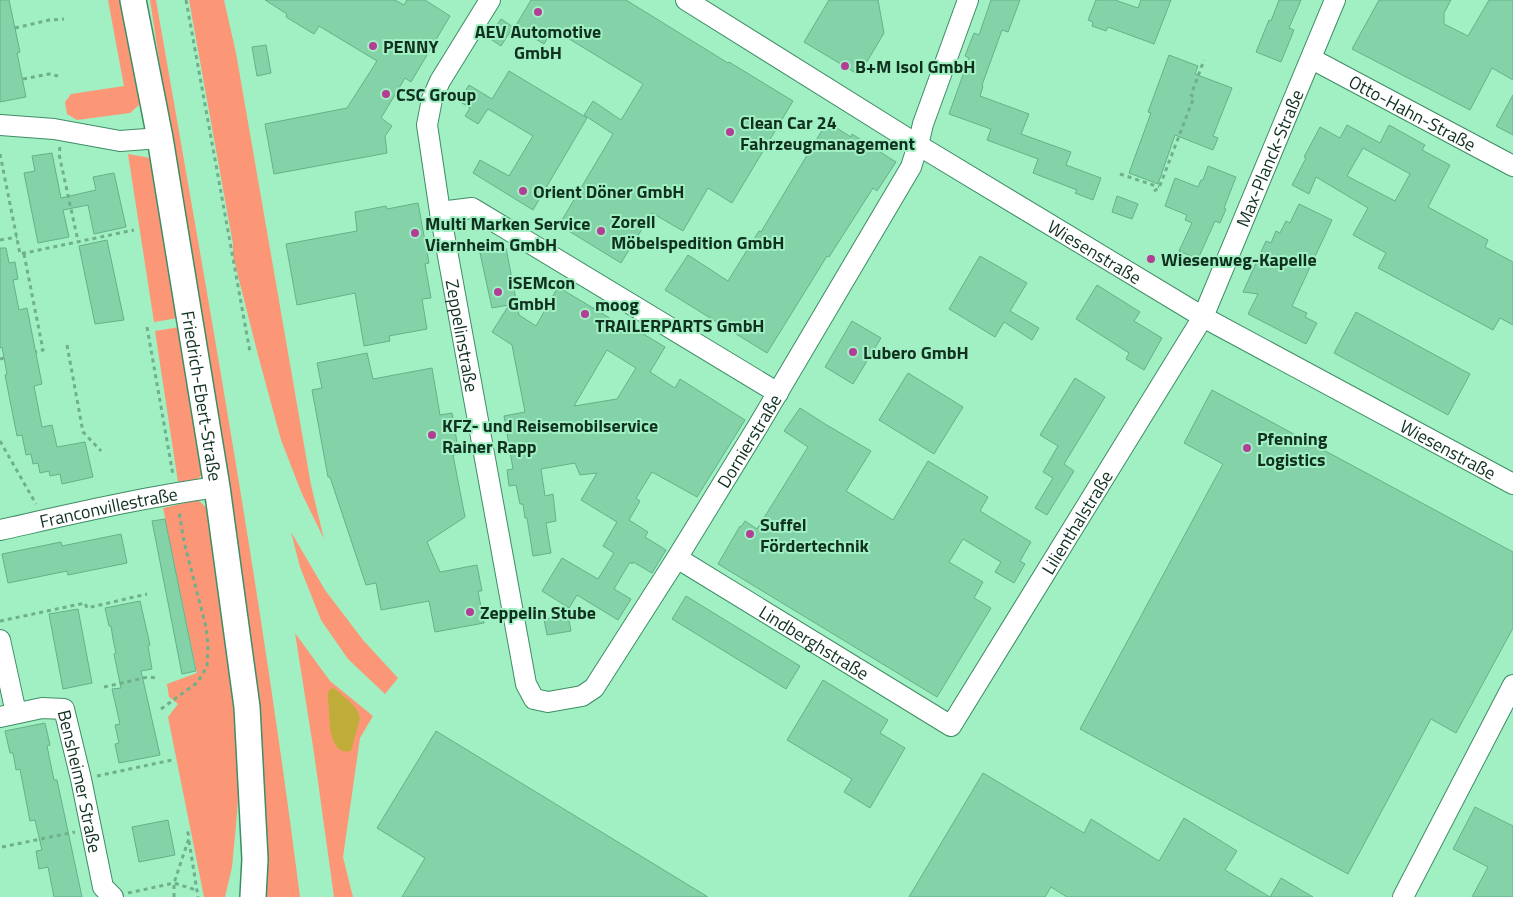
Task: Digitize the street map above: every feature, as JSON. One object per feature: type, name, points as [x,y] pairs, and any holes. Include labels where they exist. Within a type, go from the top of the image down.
[{"type":"street","name":"Friedrich-Ebert-Straße","points":[[133,0],[160,138],[217,487],[247,707],[255,859],[253,897]]},
{"type":"street","name":"Zeppelinstraße","points":[[490,0],[440,81],[432,99],[427,124],[440,212],[526,684],[534,699],[548,702]]},
{"type":"street","name":"Wiesenstraße","points":[[686,0],[714,7],[918,145],[1203,317],[1513,484]]},
{"type":"street","name":"Dornierstraße","points":[[548,702],[582,696],[594,688],[678,558],[778,393],[910,167],[923,124],[968,0]]},
{"type":"street","name":"Max-Planck-Straße","points":[[1203,317],[1336,0]]},
{"type":"street","name":"Otto-Hahn-Straße","points":[[1312,59],[1513,166]]},
{"type":"street","points":[[0,124],[54,129],[120,141],[160,138]]},
{"type":"street","points":[[440,212],[472,208],[778,393]]},
{"type":"street","name":"Lilienthalstraße","points":[[951,726],[1203,317]]},
{"type":"street","name":"Franconvillestraße","points":[[0,530],[176,492],[217,487]]},
{"type":"street","name":"Lindberghstraße","points":[[678,558],[951,726]]},
{"type":"street","name":"Bensheimer Straße","points":[[0,640],[8,715],[42,708],[64,708],[104,887],[112,897]]},
{"type":"street","points":[[1403,897],[1513,685]]},
{"type":"street","name":"Friedrich-Ebert-Straße","points":[[238,897],[252,796]]},
{"type":"path","points":[[186,0],[250,352]]},
{"type":"path","points":[[15,28],[49,20],[64,19]]},
{"type":"path","points":[[1154,191],[1159,188],[1194,97],[1191,95],[1204,60]]},
{"type":"path","points":[[23,79],[49,74],[58,76]]},
{"type":"path","points":[[62,131],[59,154],[78,241]]},
{"type":"path","points":[[0,154],[20,254],[71,245],[78,241],[134,230]]},
{"type":"path","points":[[1120,174],[1159,188]]},
{"type":"path","points":[[0,240],[17,236]]},
{"type":"path","points":[[24,254],[43,350],[36,352]]},
{"type":"path","points":[[147,327],[184,542],[206,627],[208,646],[207,666],[198,682],[161,709]]},
{"type":"path","points":[[67,345],[83,432],[102,451]]},
{"type":"path","points":[[72,371],[79,370]]},
{"type":"path","points":[[80,414],[87,413]]},
{"type":"path","points":[[0,441],[45,520]]},
{"type":"path","points":[[0,621],[85,603],[87,608],[147,594]]},
{"type":"path","points":[[104,687],[148,678],[158,678]]},
{"type":"path","points":[[81,779],[172,760]]},
{"type":"path","points":[[187,828],[198,897]]},
{"type":"path","points":[[2,847],[91,829]]},
{"type":"path","points":[[174,897],[174,883],[189,838]]},
{"type":"path","points":[[112,897],[174,883],[196,890]]},
{"type":"shaded area","points":[[108,0],[125,0],[143,95],[139,105],[130,113],[77,120],[67,114],[65,102],[71,94],[124,86]]},
{"type":"shaded area","points":[[150,0],[156,0],[233,448],[269,672],[300,897],[264,897],[267,849],[263,759],[256,699]]},
{"type":"shaded area","points":[[189,0],[224,0],[236,53],[311,485],[324,539],[302,494],[281,440],[233,256],[233,244]]},
{"type":"shaded area","points":[[128,154],[151,158],[178,318],[154,322]]},
{"type":"shaded area","points":[[180,327],[204,472],[198,479],[178,482],[155,331]]},
{"type":"shaded area","points":[[198,500],[209,510],[235,700],[239,788],[232,867],[225,897],[204,897],[168,717],[178,704],[169,697],[167,684],[197,673],[163,508]]},
{"type":"shaded area","points":[[291,532],[325,590],[363,640],[398,678],[385,694],[348,659],[321,620],[300,567]]},
{"type":"shaded area","points":[[295,633],[330,681],[373,716],[360,738],[343,857],[353,897],[334,897]]},
{"type":"shaded area","points":[[332,688],[350,702],[359,714],[360,718],[351,751],[344,751],[334,743],[330,728],[328,697],[328,693]]},
{"type":"building","points":[[0,0],[9,0],[20,52],[17,53],[26,97],[0,102]]},
{"type":"building","points":[[265,0],[395,0],[404,5],[407,0],[425,0],[450,16],[411,82],[405,78],[381,118],[392,126],[385,136],[387,153],[274,174],[265,124],[347,108],[377,61],[319,26],[314,34],[286,17],[287,14]]},
{"type":"building","points":[[531,0],[626,0],[793,101],[732,203],[708,188],[683,231],[652,213],[621,263],[559,225],[613,134],[584,115],[593,101],[621,120],[643,84],[553,29],[544,44],[515,27]]},
{"type":"building","points":[[829,0],[878,0],[884,33],[859,75],[804,42]]},
{"type":"building","points":[[991,0],[1020,0],[1008,32],[1002,30],[982,85],[980,96],[1029,114],[1021,134],[1071,152],[1066,165],[1101,178],[1093,200],[1075,193],[1077,190],[1033,173],[1038,159],[987,140],[991,129],[949,114],[969,58],[965,56],[974,33],[979,35]]},
{"type":"building","points":[[1096,0],[1115,0],[1138,8],[1141,0],[1171,0],[1154,44],[1108,27],[1106,31],[1092,26],[1093,22],[1088,20]]},
{"type":"building","points":[[1279,0],[1301,0],[1289,28],[1294,30],[1281,62],[1256,52]]},
{"type":"building","points":[[1379,0],[1451,0],[1444,13],[1444,24],[1468,36],[1489,0],[1513,0],[1513,80],[1492,68],[1470,110],[1352,49]]},
{"type":"building","points":[[501,19],[513,27],[501,46],[489,38]]},
{"type":"building","points":[[266,45],[271,73],[257,76],[252,47]]},
{"type":"building","points":[[1169,55],[1198,66],[1195,74],[1232,88],[1213,136],[1218,138],[1213,150],[1175,135],[1158,184],[1129,173],[1151,113],[1148,112]]},
{"type":"building","points":[[509,71],[587,118],[533,210],[473,173],[480,160],[509,176],[533,136],[488,109],[478,124],[465,116],[470,108],[459,101],[469,85],[492,99]]},
{"type":"building","points":[[1513,95],[1513,135],[1496,126]]},
{"type":"building","points":[[827,122],[851,137],[852,134],[896,162],[877,191],[873,188],[829,257],[827,256],[767,353],[665,290],[688,255],[728,281],[759,231],[761,232]]},
{"type":"building","points":[[1347,125],[1380,143],[1389,125],[1425,145],[1422,150],[1450,165],[1428,207],[1488,240],[1485,247],[1513,262],[1513,325],[1500,318],[1493,330],[1378,268],[1386,253],[1353,235],[1368,208],[1316,177],[1309,194],[1292,185],[1320,127],[1340,138]],"holes":[[[1363,148],[1410,174],[1395,201],[1347,176]]]},
{"type":"building","points":[[52,153],[61,198],[96,190],[93,177],[114,173],[126,227],[94,234],[88,205],[63,210],[69,237],[38,243],[24,173],[35,171],[32,156]]},
{"type":"building","points":[[1208,166],[1236,177],[1220,223],[1215,221],[1198,259],[1179,251],[1192,223],[1185,220],[1187,215],[1165,206],[1175,178],[1198,187],[1201,180],[1203,180]]},
{"type":"building","points":[[1117,196],[1138,204],[1132,219],[1112,212]]},
{"type":"building","points":[[418,203],[429,263],[425,264],[431,298],[422,299],[427,329],[389,336],[390,341],[364,346],[355,293],[297,305],[286,244],[357,231],[355,212],[386,206],[387,209]]},
{"type":"building","points":[[1299,204],[1332,220],[1292,306],[1307,313],[1305,317],[1317,323],[1306,344],[1248,314],[1258,294],[1243,292],[1266,241],[1271,243],[1276,231],[1280,233],[1286,221],[1290,223]]},
{"type":"building","points":[[107,240],[124,320],[95,324],[79,246]]},
{"type":"building","points":[[0,248],[6,248],[9,263],[15,262],[18,279],[13,280],[19,310],[27,308],[42,384],[34,386],[42,427],[52,425],[57,447],[85,442],[93,477],[62,484],[60,474],[50,476],[49,471],[40,473],[38,463],[33,464],[31,454],[26,455],[22,435],[17,436],[5,375],[7,374],[2,347],[0,348]]},
{"type":"building","points":[[506,248],[519,315],[536,326],[558,287],[623,326],[625,323],[665,347],[650,372],[675,388],[680,379],[745,420],[697,497],[652,472],[636,498],[640,501],[629,520],[648,532],[645,537],[666,550],[652,573],[630,562],[614,589],[631,599],[618,620],[577,595],[569,608],[542,591],[562,558],[598,579],[614,553],[603,546],[617,522],[581,500],[597,473],[580,475],[575,463],[541,469],[545,496],[553,494],[556,521],[546,523],[551,553],[533,556],[523,504],[520,504],[516,485],[509,486],[507,470],[513,469],[504,416],[525,412],[512,345],[492,332],[509,305],[492,308],[480,253]],"holes":[[[607,350],[636,368],[617,399],[574,406]]]},
{"type":"building","points":[[980,256],[1027,283],[1010,311],[1039,328],[1032,340],[1004,322],[995,337],[949,309]]},
{"type":"building","points":[[1097,285],[1140,312],[1134,321],[1162,338],[1144,370],[1126,359],[1129,353],[1076,319]]},
{"type":"building","points":[[1356,312],[1470,374],[1448,415],[1334,353]]},
{"type":"building","name":"Lubero GmbH","points":[[852,321],[881,338],[853,384],[825,367]]},
{"type":"building","points":[[367,353],[373,379],[432,368],[440,415],[452,413],[459,454],[453,455],[465,517],[427,542],[440,572],[477,565],[482,591],[478,591],[484,623],[435,632],[429,601],[381,610],[376,583],[366,585],[330,477],[328,477],[312,390],[322,388],[317,363]]},
{"type":"building","points":[[908,373],[963,407],[934,454],[879,420]]},
{"type":"building","points":[[1075,378],[1105,397],[1064,464],[1074,471],[1047,515],[1035,508],[1053,478],[1043,472],[1058,446],[1040,435]]},
{"type":"building","points":[[1212,390],[1513,552],[1513,628],[1456,733],[1431,719],[1348,874],[1080,729],[1223,464],[1184,443]]},
{"type":"building","points":[[800,408],[871,451],[846,491],[893,520],[928,461],[988,497],[980,511],[1031,542],[1020,561],[1025,564],[1014,583],[995,572],[1001,562],[963,539],[949,562],[983,582],[974,598],[991,608],[937,697],[718,564],[740,526],[745,521],[757,529],[808,447],[784,431]]},
{"type":"building","points":[[165,519],[196,671],[182,674],[152,521]]},
{"type":"building","points":[[121,534],[127,563],[68,575],[67,571],[8,583],[2,554],[61,542],[62,546]]},
{"type":"building","points":[[686,596],[800,666],[786,689],[672,619]]},
{"type":"building","points":[[140,601],[150,645],[148,646],[152,669],[141,671],[160,755],[119,763],[115,744],[119,743],[115,725],[120,724],[112,689],[121,688],[111,626],[109,626],[105,608]]},
{"type":"building","points":[[78,609],[92,683],[63,689],[49,614]]},
{"type":"building","points":[[568,615],[571,631],[547,635],[544,619]]},
{"type":"building","points":[[823,680],[888,720],[880,733],[905,748],[870,808],[844,792],[852,779],[787,740]]},
{"type":"building","points":[[45,723],[50,745],[47,746],[54,780],[57,780],[82,897],[54,897],[48,867],[39,869],[36,851],[42,850],[35,820],[30,821],[20,769],[16,770],[13,753],[10,753],[5,731]]},
{"type":"building","points":[[436,731],[708,897],[402,897],[425,858],[377,828]]},
{"type":"building","points":[[983,773],[1084,833],[1091,819],[1159,861],[1184,818],[1237,851],[1225,870],[1270,897],[1067,897],[1051,887],[1045,897],[909,897]]},
{"type":"building","points":[[1475,807],[1513,826],[1513,897],[1472,897],[1488,867],[1453,849]]},
{"type":"building","points":[[168,820],[175,855],[139,862],[132,827]]},
{"type":"building","points":[[1281,878],[1313,897],[1270,897]]},
{"type":"place","name":"AEV Automotive GmbH","points":[[538,12]]},
{"type":"place","name":"PENNY","points":[[373,46]]},
{"type":"place","name":"B+M Isol GmbH","points":[[845,66]]},
{"type":"place","name":"CSC Group","points":[[386,94]]},
{"type":"place","name":"Clean Car 24 Fahrzeugmanagement","points":[[730,132]]},
{"type":"place","name":"Orient Döner GmbH","points":[[523,191]]},
{"type":"place","name":"Zorell Möbelspedition GmbH","points":[[601,231]]},
{"type":"place","name":"Multi Marken Service Viernheim GmbH","points":[[415,233]]},
{"type":"place","name":"Wiesenweg-Kapelle","points":[[1151,259]]},
{"type":"place","name":"iSEMcon GmbH","points":[[498,292]]},
{"type":"place","name":"moog TRAILERPARTS GmbH","points":[[585,314]]},
{"type":"place","name":"Lubero GmbH","points":[[853,352]]},
{"type":"place","name":"KFZ- und Reisemobilservice Rainer Rapp","points":[[432,435]]},
{"type":"place","name":"Pfenning Logistics","points":[[1247,448]]},
{"type":"place","name":"Suffel Fördertechnik","points":[[750,534]]},
{"type":"place","name":"Zeppelin Stube","points":[[470,612]]}]
